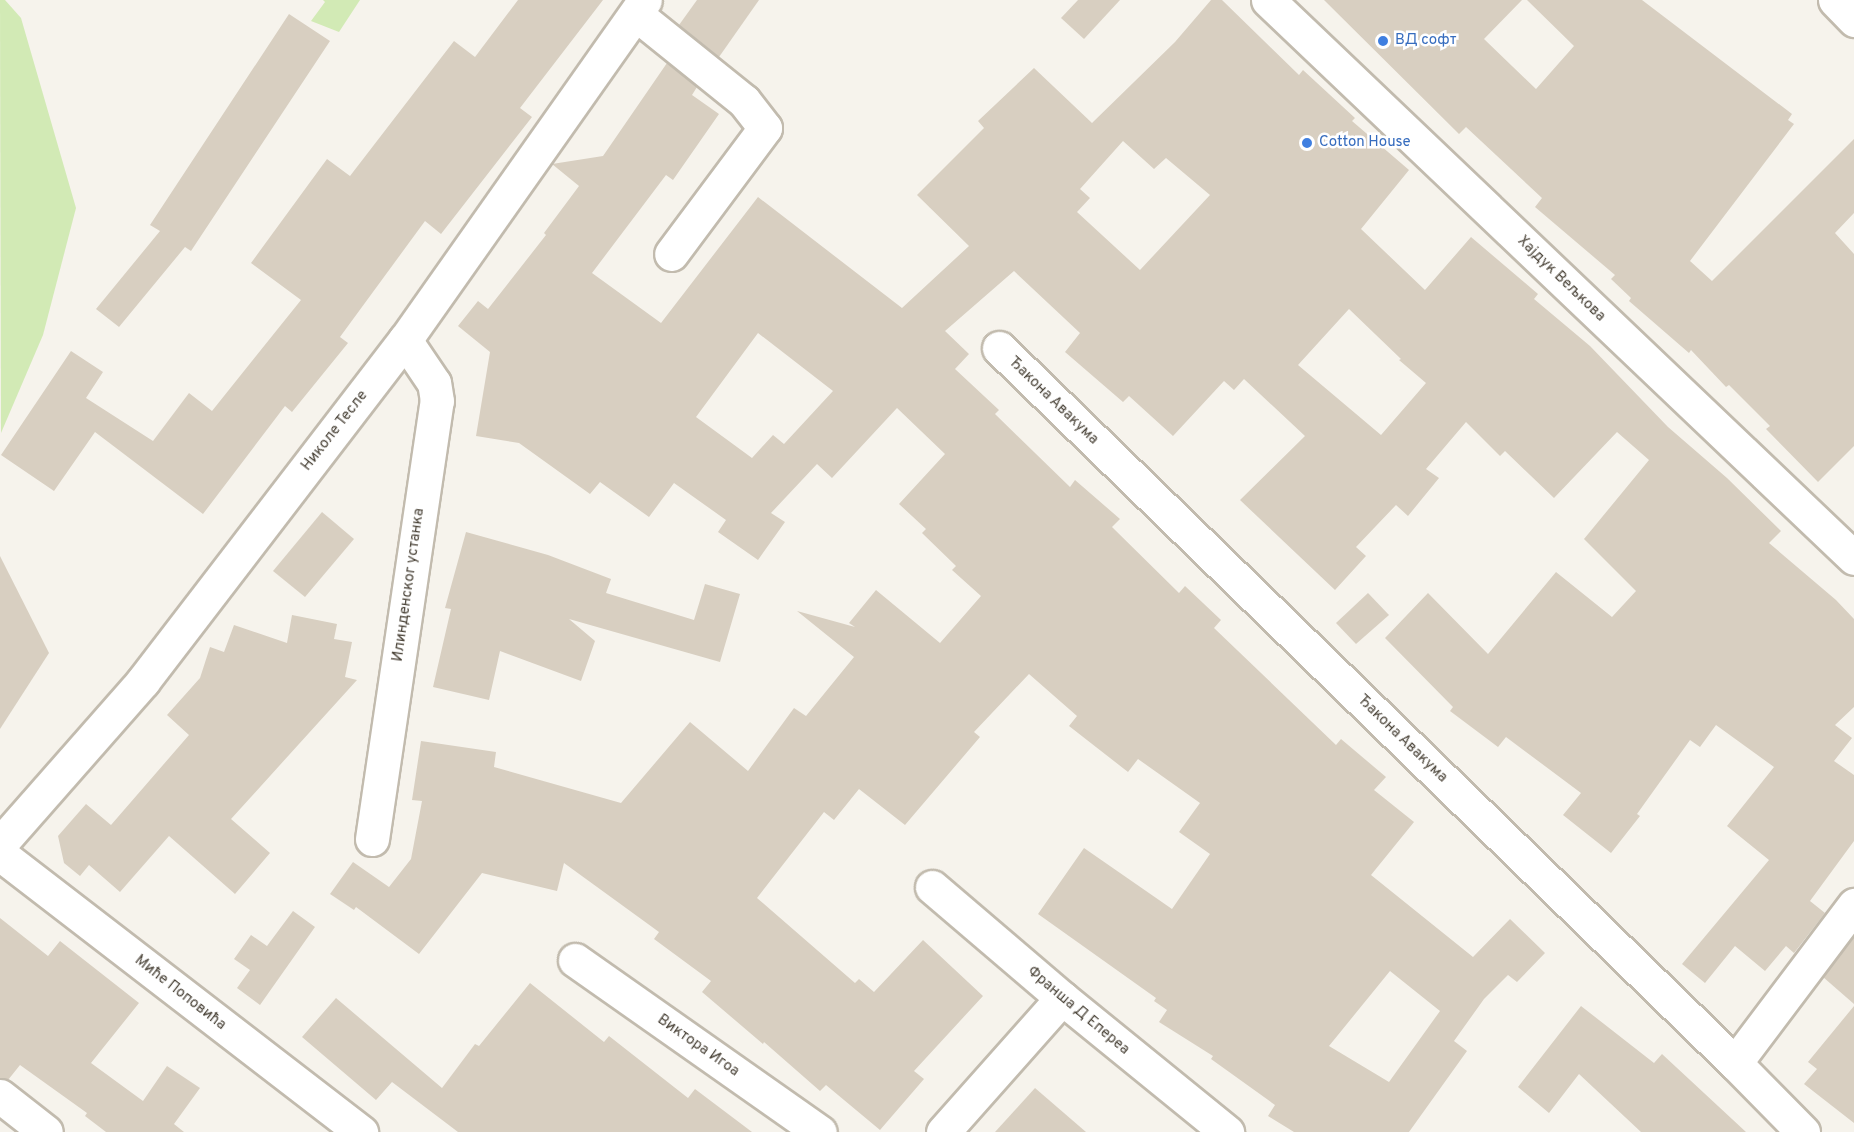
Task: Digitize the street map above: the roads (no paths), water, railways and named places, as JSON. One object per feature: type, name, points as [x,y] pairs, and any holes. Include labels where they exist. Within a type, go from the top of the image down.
[{"type":"street","name":"Хајдук Вељкова","points":[[1268,0],[1854,558]]},
{"type":"street","points":[[1835,0],[1854,20]]},
{"type":"street","points":[[641,8],[744,101],[765,128],[671,254]]},
{"type":"street","name":"Николе Тесле","points":[[0,844],[142,681],[405,340],[641,8]]},
{"type":"street","name":"Илинденског устанка","points":[[372,839],[436,401],[434,383],[405,340]]},
{"type":"street","name":"Ђакона Авакума","points":[[999,348],[1735,1063],[1803,1132]]},
{"type":"street","name":"Миће Поповића","points":[[0,854],[361,1132]]},
{"type":"street","name":"Франша Д Епереа","points":[[932,887],[1062,998],[1227,1132]]},
{"type":"street","points":[[1735,1063],[1854,905]]},
{"type":"street","name":"Виктора Игоа","points":[[575,960],[820,1132]]},
{"type":"street","points":[[943,1132],[1062,998]]},
{"type":"street","points":[[0,1096],[46,1132]]},
{"type":"place","name":"ВД софт","points":[[1383,41]]},
{"type":"place","name":"Cotton House","points":[[1307,143]]}]
